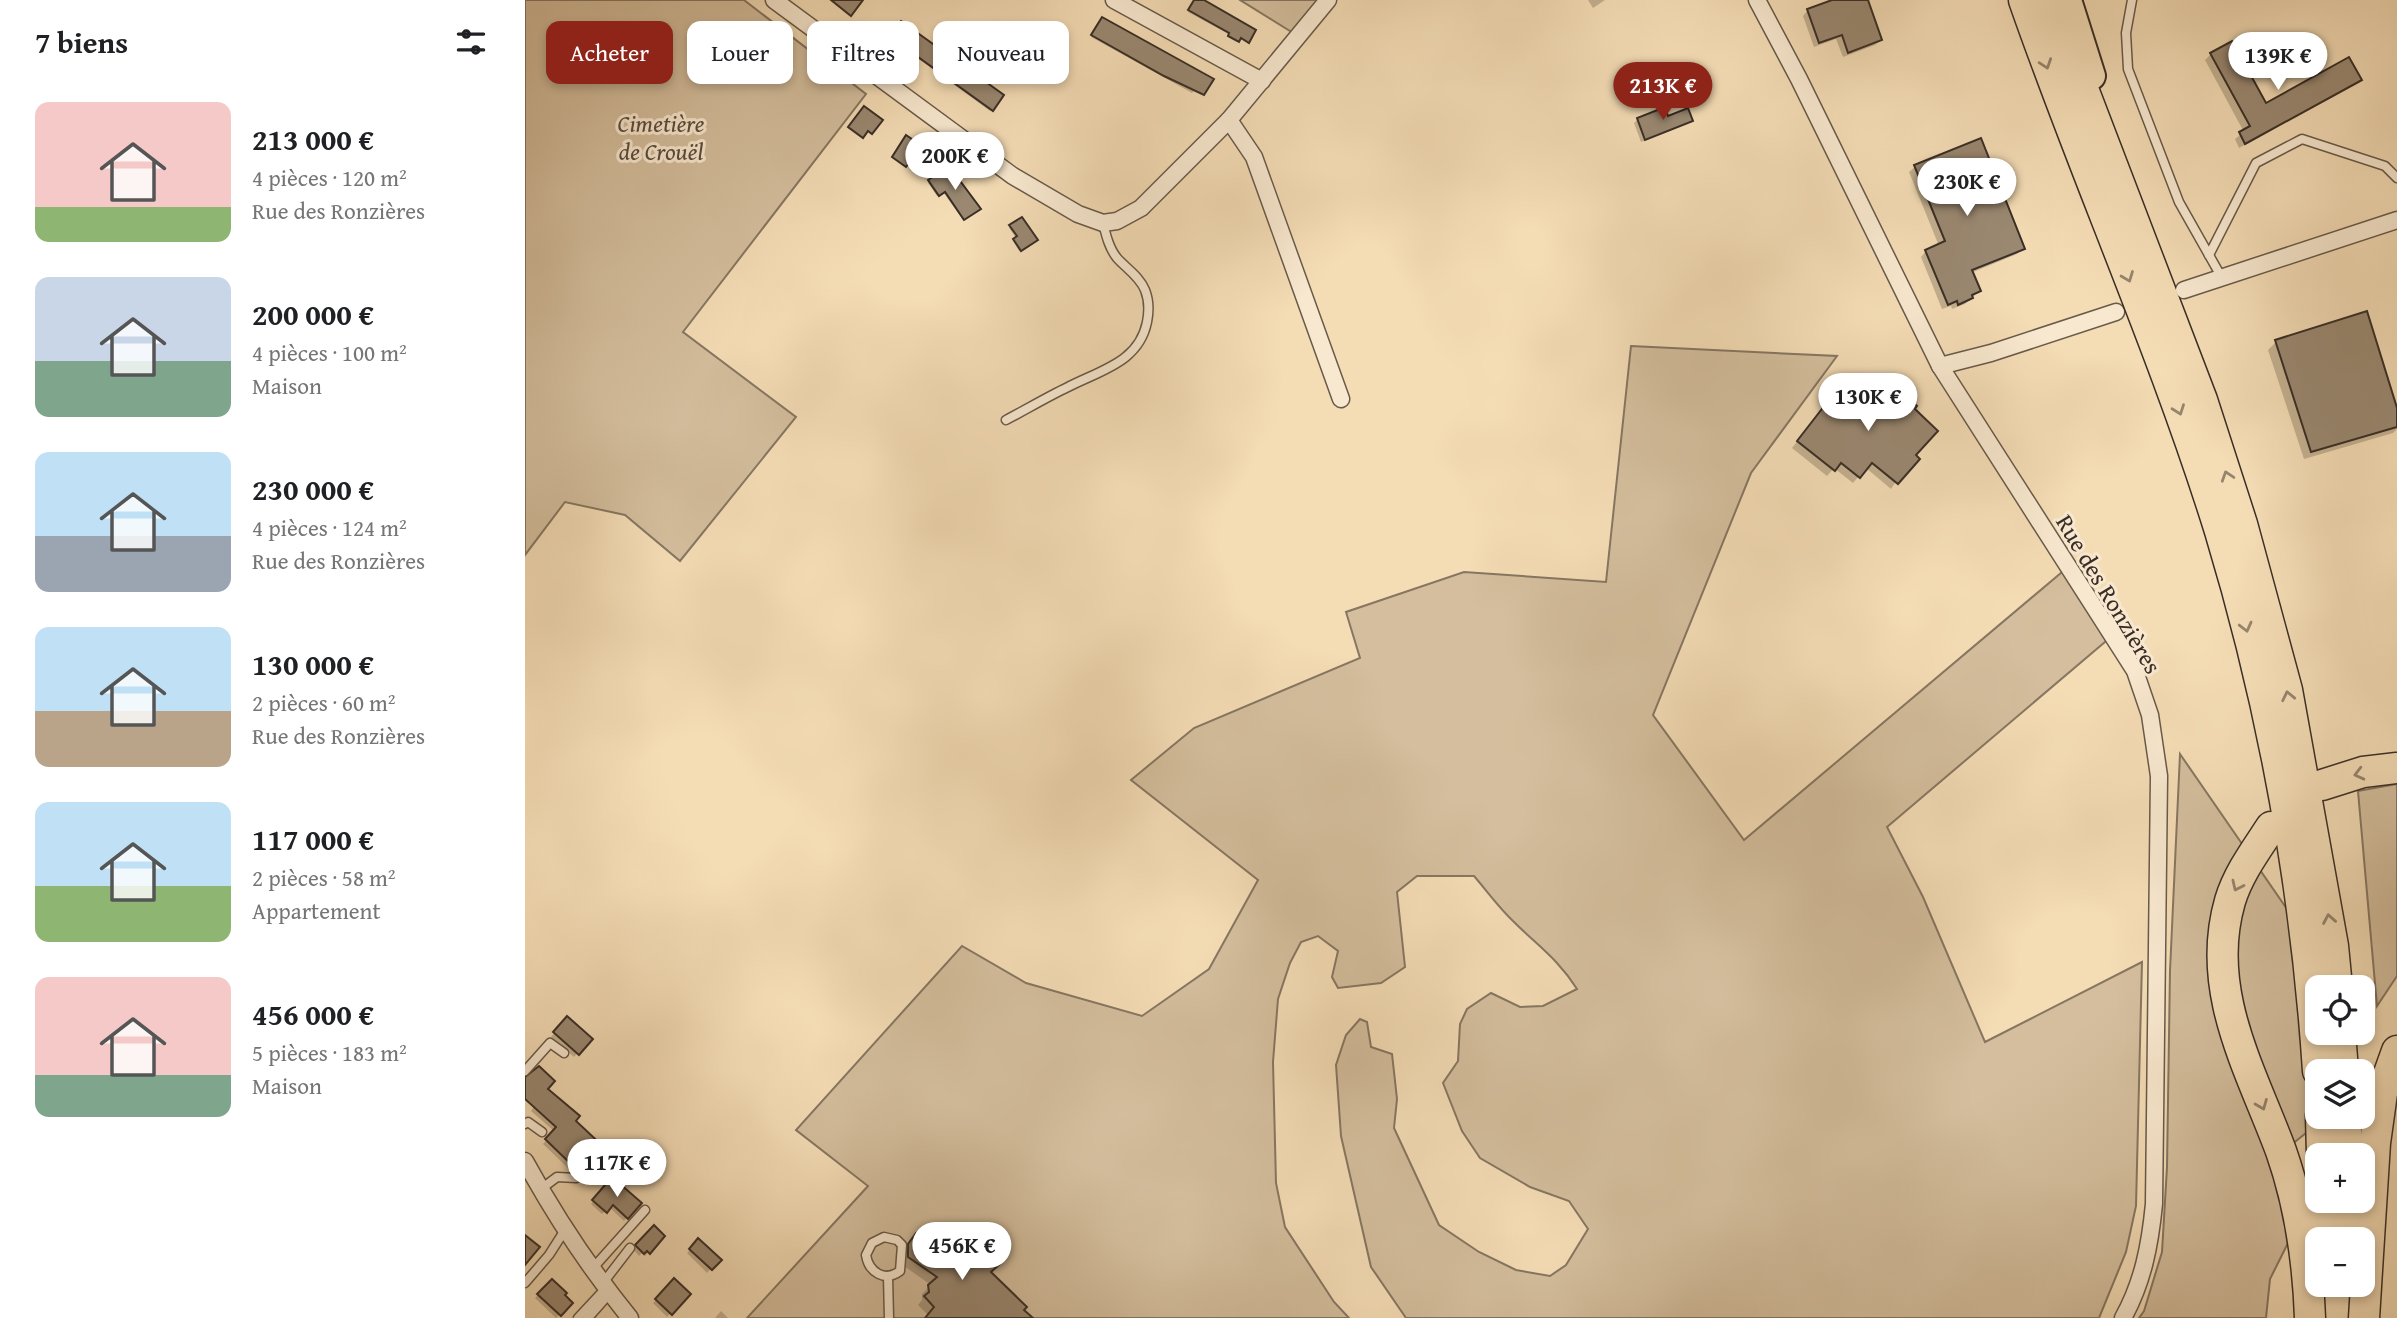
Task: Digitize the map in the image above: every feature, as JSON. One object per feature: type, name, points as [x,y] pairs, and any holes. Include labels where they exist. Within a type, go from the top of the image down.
[{"type":"highway","points":[[2024,0],[2060,103],[2191,443],[2220,531],[2264,698],[2289,821],[2307,938],[2317,1059]]},
{"type":"highway","points":[[2049,0],[2202,400],[2242,524],[2287,690],[2333,946],[2336,975]]},
{"type":"highway","points":[[2068,0],[2095,87],[2139,205],[2147,254]]},
{"type":"highway","points":[[2322,785],[2363,772],[2397,768]]},
{"type":"highway","points":[[2271,827],[2249,859],[2231,899],[2224,932],[2223,970],[2227,1006],[2248,1070],[2281,1153],[2300,1219],[2308,1268],[2310,1318]]},
{"type":"highway","points":[[2364,1318],[2375,1143],[2382,1093],[2397,1051]]},
{"type":"highway","points":[[2323,1297],[2323,1318]]},
{"type":"highway","points":[[2345,1318],[2346,1297]]},
{"type":"street","points":[[774,0],[1013,176],[1078,214],[1103,223],[1117,221],[1141,208],[1229,120],[1328,0]]},
{"type":"street","points":[[1114,0],[1262,81]]},
{"type":"street","name":"Rue des Ronzières","points":[[1757,0],[1799,79],[1940,366],[2135,671],[2151,715],[2159,776],[2154,1204],[2150,1245],[2143,1274],[2123,1318]]},
{"type":"street","points":[[1229,120],[1254,157],[1341,399]]},
{"type":"street","points":[[2184,290],[2397,220]]},
{"type":"street","points":[[1940,366],[1991,353],[2116,312]]},
{"type":"street","points":[[525,1161],[606,1288],[630,1318]]},
{"type":"lane","points":[[2132,0],[2126,33],[2128,69],[2179,202],[2223,278]]},
{"type":"lane","points":[[2209,255],[2256,163],[2302,139],[2385,166],[2397,178]]},
{"type":"lane","points":[[1006,420],[1106,370],[1133,353],[1144,336],[1149,312],[1145,290],[1116,256],[1103,223]]},
{"type":"lane","points":[[525,1071],[550,1043],[564,1053]]},
{"type":"lane","points":[[525,1124],[528,1122],[542,1132]]},
{"type":"lane","points":[[541,1189],[557,1177],[576,1178],[585,1170]]},
{"type":"lane","points":[[593,1268],[645,1210]]},
{"type":"lane","points":[[525,1283],[549,1255],[566,1227]]},
{"type":"lane","points":[[884,1237],[897,1240],[902,1245],[900,1270],[888,1276],[881,1276],[870,1268],[866,1255],[872,1243],[884,1237]]},
{"type":"lane","points":[[588,1318],[630,1248]]},
{"type":"lane","points":[[888,1276],[889,1318]]},
{"type":"lane","points":[[578,1318],[606,1288]]},
{"type":"green space","name":"Cimetière de Crouël","points":[[525,0],[744,0],[771,21],[687,21],[687,84],[793,84],[793,38],[807,49],[807,84],[853,84],[866,94],[683,332],[796,417],[680,561],[625,515],[565,502],[525,555]]},
{"type":"green space","points":[[1240,0],[1328,0],[1298,36]]},
{"type":"green space","points":[[1631,346],[1837,356],[1751,473],[1653,715],[1744,840],[2068,567],[2112,636],[1887,827],[1923,897],[1985,1042],[2142,962],[2136,1206],[2126,1252],[2099,1318],[1406,1318],[1371,1267],[1341,1136],[1336,1065],[1346,1035],[1360,1019],[1367,1022],[1371,1047],[1392,1054],[1397,1099],[1394,1128],[1439,1225],[1479,1252],[1516,1270],[1550,1276],[1566,1265],[1588,1229],[1569,1201],[1530,1187],[1480,1158],[1462,1131],[1443,1083],[1458,1061],[1460,1024],[1467,1009],[1491,993],[1520,1007],[1543,1006],[1577,989],[1555,961],[1509,917],[1474,876],[1417,876],[1397,892],[1405,967],[1381,983],[1338,988],[1332,977],[1338,951],[1318,936],[1301,942],[1290,963],[1278,999],[1273,1062],[1276,1183],[1285,1227],[1334,1302],[1349,1318],[747,1318],[868,1186],[796,1130],[962,946],[1026,983],[1142,1016],[1209,969],[1258,880],[1131,780],[1194,728],[1360,658],[1346,612],[1464,572],[1606,582]]},
{"type":"green space","points":[[2180,754],[2307,938],[2310,975],[2305,975],[2305,1045],[2315,1045],[2316,1059],[2305,1059],[2305,1129],[2311,1129],[2281,1153],[2300,1219],[2270,1279],[2266,1318],[2139,1318],[2144,1311],[2162,1252],[2167,1167],[2170,971]]},
{"type":"green space","points":[[2397,784],[2397,976],[2377,1006],[2375,975],[2358,791]]},
{"type":"building","points":[[831,0],[863,0],[851,16]]},
{"type":"building","points":[[1194,0],[1204,0],[1256,30],[1249,43],[1241,38],[1239,42],[1228,36],[1229,33],[1188,10]]},
{"type":"building","points":[[1832,0],[1868,0],[1882,40],[1848,53],[1842,35],[1819,43],[1807,9]]},
{"type":"building","points":[[1102,17],[1214,79],[1204,95],[1091,35]]},
{"type":"building","points":[[919,34],[933,44],[933,68],[919,58]]},
{"type":"building","points":[[2232,41],[2266,103],[2349,57],[2362,80],[2245,144],[2239,132],[2250,126],[2210,53]]},
{"type":"building","points":[[956,84],[989,84],[1004,95],[993,111]]},
{"type":"building","points":[[864,106],[883,120],[872,134],[868,131],[863,138],[848,127]]},
{"type":"building","points":[[1665,107],[1668,116],[1688,108],[1693,121],[1645,140],[1637,118]]},
{"type":"building","points":[[906,135],[925,148],[915,162],[913,158],[906,167],[892,157]]},
{"type":"building","points":[[1981,138],[2025,249],[1972,270],[1981,291],[1958,305],[1957,301],[1948,305],[1925,250],[1945,241],[1914,165]]},
{"type":"building","points":[[949,166],[981,209],[964,220],[945,192],[939,196],[928,180]]},
{"type":"building","points":[[1022,217],[1038,240],[1021,251],[1013,239],[1017,236],[1009,225]]},
{"type":"building","points":[[2367,311],[2397,408],[2397,427],[2311,452],[2275,340]]},
{"type":"building","points":[[1846,378],[1884,408],[1899,390],[1938,431],[1916,455],[1920,459],[1898,484],[1872,463],[1860,478],[1841,463],[1835,471],[1797,441]]},
{"type":"building","points":[[567,1016],[593,1039],[579,1055],[553,1032]]},
{"type":"building","points":[[539,1066],[555,1081],[548,1089],[580,1116],[576,1121],[607,1150],[590,1169],[585,1164],[576,1169],[545,1139],[556,1127],[525,1099],[525,1077]]},
{"type":"building","points":[[612,1177],[642,1203],[628,1219],[613,1205],[607,1213],[592,1200]]},
{"type":"building","points":[[935,1224],[953,1251],[973,1267],[988,1253],[1000,1264],[991,1272],[1027,1307],[1024,1310],[1033,1318],[925,1318],[934,1307],[924,1296],[929,1292],[928,1285],[937,1277],[908,1257],[908,1244],[916,1233]]},
{"type":"building","points":[[654,1225],[665,1236],[650,1254],[647,1251],[644,1254],[635,1245]]},
{"type":"building","points":[[525,1235],[540,1247],[525,1265]]},
{"type":"building","points":[[698,1238],[722,1260],[712,1270],[689,1249]]},
{"type":"building","points":[[674,1278],[691,1294],[672,1315],[655,1299]]},
{"type":"building","points":[[552,1279],[573,1303],[561,1316],[537,1294]]}]
